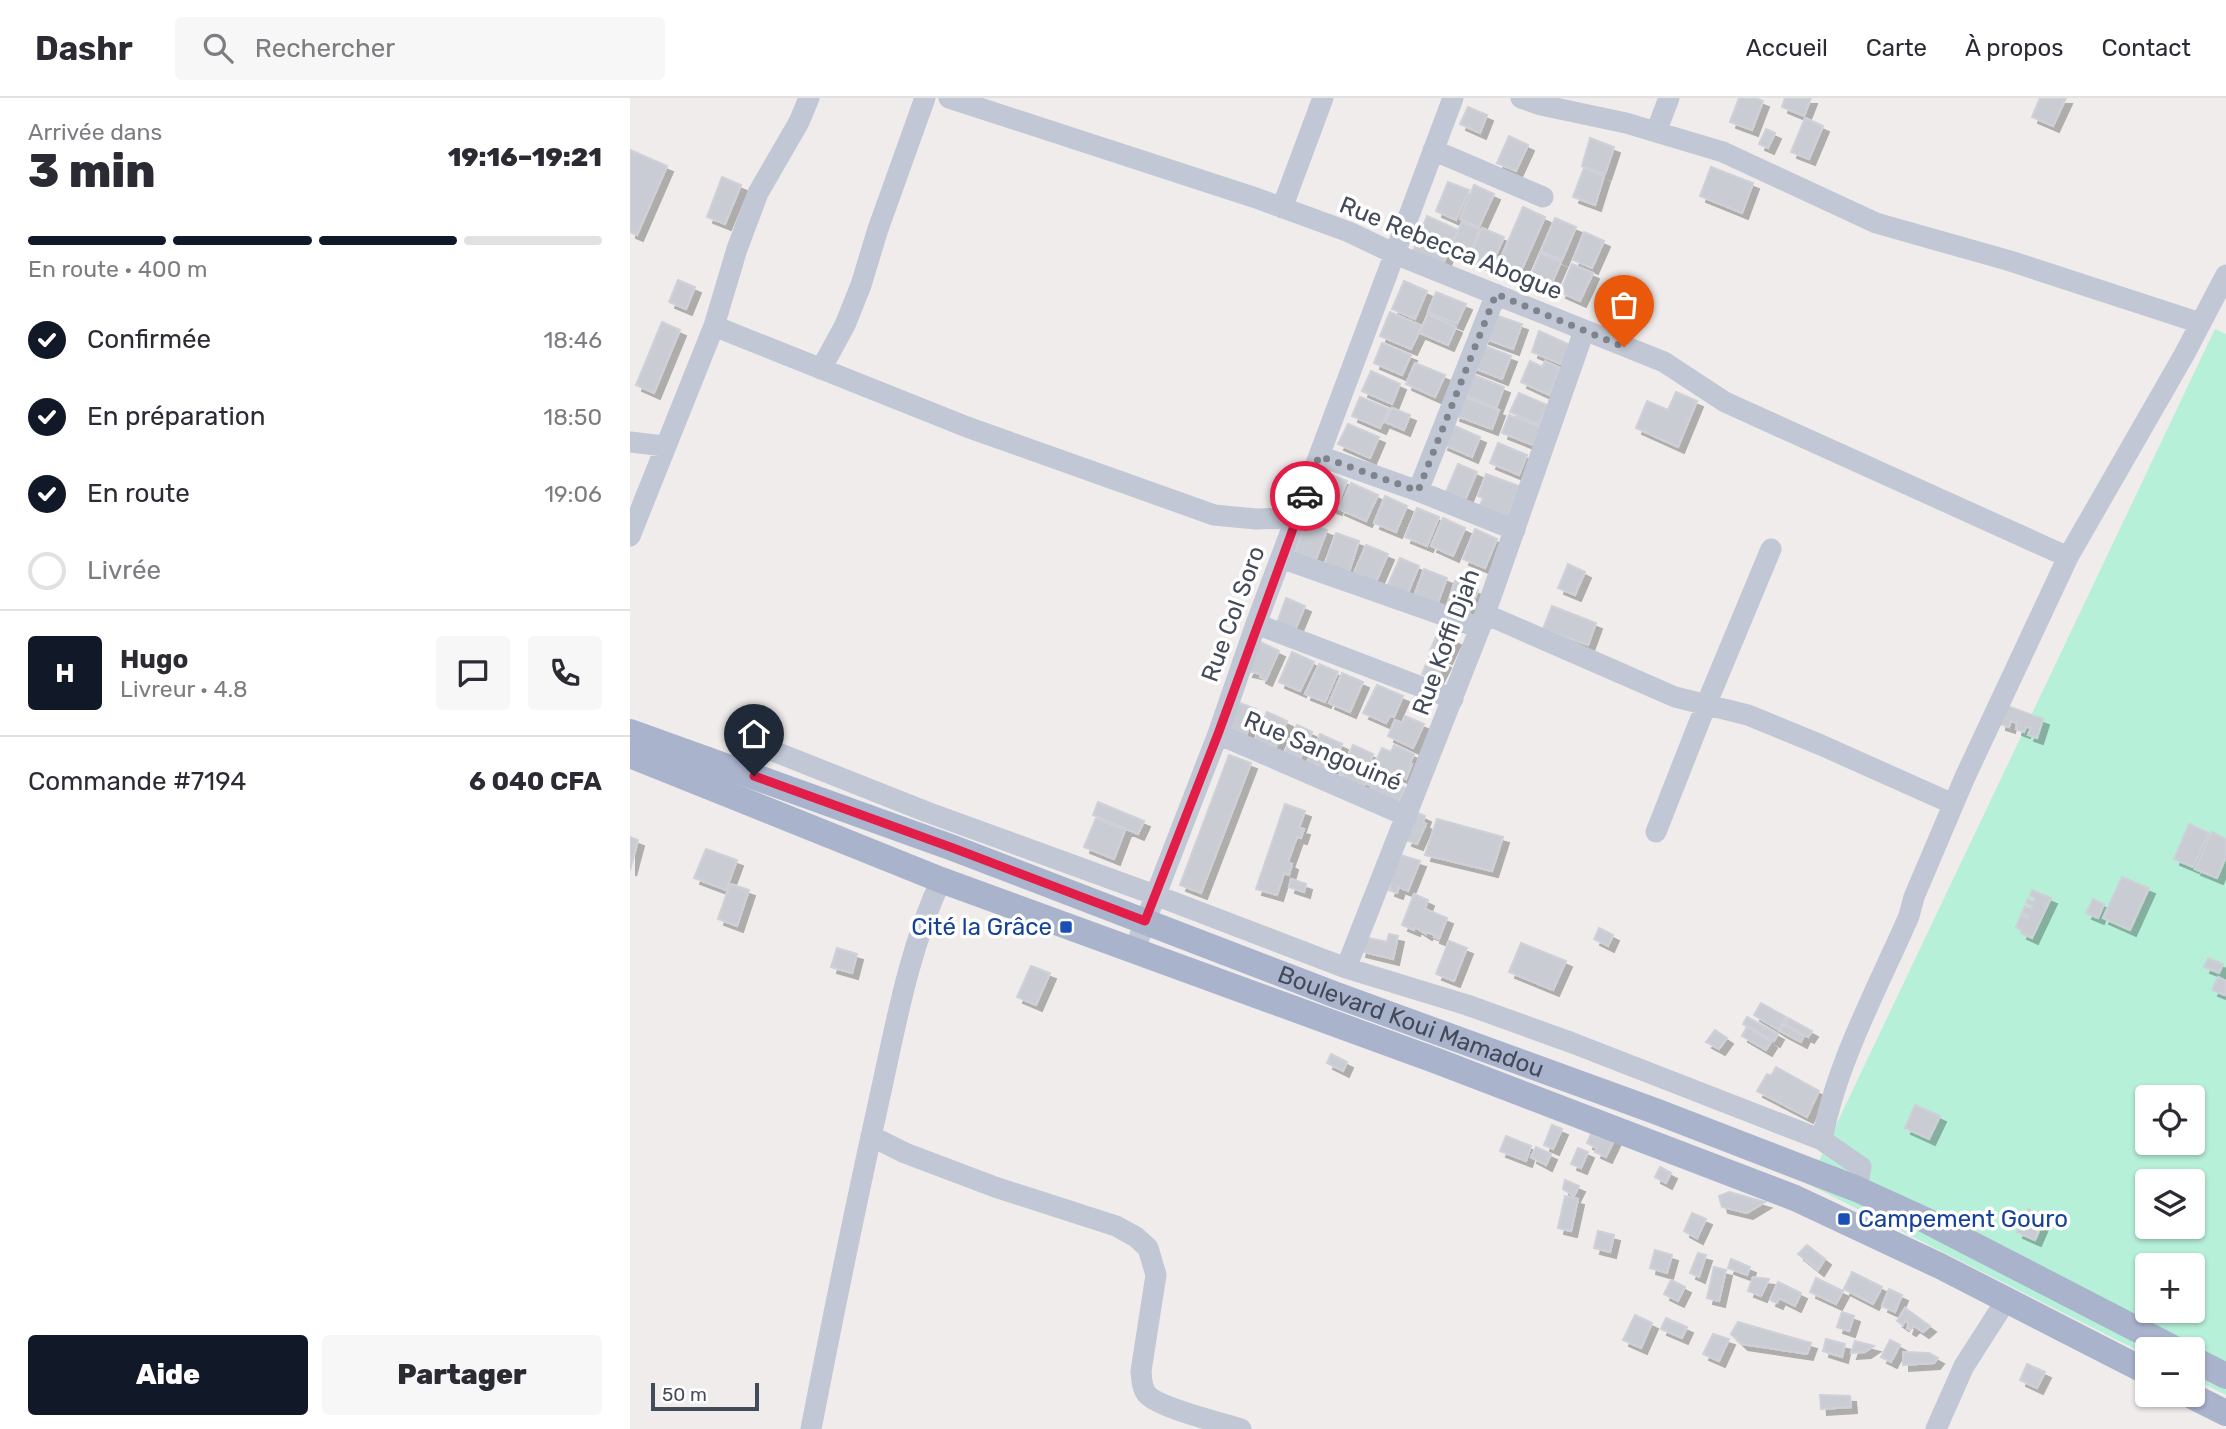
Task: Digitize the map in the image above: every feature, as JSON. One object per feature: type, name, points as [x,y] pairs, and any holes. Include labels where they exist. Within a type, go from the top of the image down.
[{"type":"main road","name":"Boulevard Koui Mamadou","points":[[630,732],[953,848],[1336,995],[1667,1116],[1857,1189],[1924,1220],[2152,1337]]},
{"type":"main road","name":"Boulevard Koui Mamadou","points":[[630,755],[941,880],[1437,1061],[1783,1194],[1847,1221],[2007,1299],[2135,1366]]},
{"type":"main road","points":[[941,880],[953,848]]},
{"type":"main road","points":[[2205,1365],[2226,1376]]},
{"type":"main road","points":[[2205,1402],[2226,1413]]},
{"type":"street","points":[[630,536],[714,326],[737,248],[758,193],[799,122],[809,98]]},
{"type":"street","points":[[821,369],[845,324],[861,285],[925,98]]},
{"type":"street","name":"Rue Rebecca Abogue","points":[[949,98],[1349,232],[1395,254],[1664,362],[1725,402],[2068,557]]},
{"type":"street","points":[[1282,208],[1323,98]]},
{"type":"street","name":"Rue Col Soro","points":[[1134,951],[1218,734],[1256,624],[1453,98]]},
{"type":"street","points":[[1521,98],[1723,152],[1876,223],[2007,260],[2200,323]]},
{"type":"street","points":[[1656,132],[1669,98]]},
{"type":"street","points":[[1433,150],[1543,197]]},
{"type":"street","points":[[1822,1140],[1827,1114],[1856,1036],[1909,916],[1914,897],[1953,804],[2068,557],[2226,275]]},
{"type":"street","points":[[1418,491],[1496,294]]},
{"type":"street","points":[[714,326],[967,427],[1214,515],[1256,519],[1296,518]]},
{"type":"street","name":"Rue Koffi Djah","points":[[1346,968],[1453,699],[1584,331]]},
{"type":"street","points":[[630,442],[664,446]]},
{"type":"street","points":[[1319,456],[1418,491],[1515,530]]},
{"type":"street","points":[[1656,832],[1771,549]]},
{"type":"street","points":[[1281,558],[1482,621],[1675,697],[1748,715],[1953,804]]},
{"type":"street","points":[[1256,624],[1453,699]]},
{"type":"street","name":"Rue Sangouiné","points":[[1218,734],[1407,816]]},
{"type":"street","points":[[768,749],[928,812],[1346,968],[1467,1004],[1822,1140],[1861,1167],[1857,1189]]},
{"type":"street","points":[[811,1429],[903,989],[928,908],[941,880]]},
{"type":"street","points":[[871,1136],[905,1153],[995,1187],[1116,1226],[1136,1237],[1148,1248],[1156,1275],[1141,1371],[1146,1393],[1153,1400],[1170,1407],[1241,1429]]},
{"type":"street","points":[[1936,1429],[1964,1366],[2007,1299]]},
{"type":"green space","points":[[2215,329],[2226,334],[2226,1395],[2205,1384],[2205,1337],[2135,1337],[2135,1349],[1808,1184]]},
{"type":"building","points":[[1739,98],[1763,101],[1752,130],[1730,122]]},
{"type":"building","points":[[1785,98],[1811,98],[1804,116],[1782,107]]},
{"type":"building","points":[[2040,98],[2066,98],[2053,126],[2032,117]]},
{"type":"building","points":[[1468,107],[1487,115],[1480,133],[1460,124]]},
{"type":"building","points":[[1805,118],[1823,126],[1809,159],[1791,152]]},
{"type":"building","points":[[1766,129],[1775,133],[1768,148],[1759,144]]},
{"type":"building","points":[[1509,136],[1528,145],[1516,171],[1497,163]]},
{"type":"building","points":[[1590,138],[1614,147],[1605,174],[1582,166]]},
{"type":"building","points":[[630,150],[667,166],[637,235],[630,232]]},
{"type":"building","points":[[1711,167],[1753,183],[1742,213],[1700,196]]},
{"type":"building","points":[[1584,168],[1604,176],[1595,205],[1573,197]]},
{"type":"building","points":[[722,177],[741,185],[725,224],[707,217]]},
{"type":"building","points":[[1448,182],[1469,190],[1456,220],[1436,211]]},
{"type":"building","points":[[1474,185],[1494,194],[1479,227],[1460,219]]},
{"type":"building","points":[[1523,207],[1545,217],[1518,278],[1496,269]]},
{"type":"building","points":[[1427,216],[1458,230],[1443,264],[1413,251]]},
{"type":"building","points":[[1555,218],[1576,227],[1562,260],[1541,251]]},
{"type":"building","points":[[1462,222],[1480,229],[1468,257],[1450,250]]},
{"type":"building","points":[[1482,228],[1504,237],[1490,268],[1469,259]]},
{"type":"building","points":[[1584,232],[1604,241],[1592,268],[1573,260]]},
{"type":"building","points":[[1540,253],[1561,262],[1550,287],[1530,278]]},
{"type":"building","points":[[1572,264],[1593,273],[1580,301],[1560,292]]},
{"type":"building","points":[[678,280],[695,287],[686,309],[669,302]]},
{"type":"building","points":[[1404,281],[1427,291],[1415,319],[1392,309]]},
{"type":"building","points":[[1436,292],[1466,304],[1457,324],[1428,312]]},
{"type":"building","points":[[1390,312],[1422,326],[1411,349],[1380,336]]},
{"type":"building","points":[[1428,314],[1456,327],[1448,345],[1420,333]]},
{"type":"building","points":[[1492,314],[1522,324],[1513,349],[1483,338]]},
{"type":"building","points":[[662,322],[680,330],[654,393],[636,385]]},
{"type":"building","points":[[1539,331],[1570,345],[1561,364],[1532,352]]},
{"type":"building","points":[[1382,343],[1411,355],[1402,375],[1374,363]]},
{"type":"building","points":[[1480,344],[1511,356],[1502,379],[1471,367]]},
{"type":"building","points":[[1530,361],[1542,367],[1545,361],[1560,368],[1549,395],[1521,382]]},
{"type":"building","points":[[1415,363],[1445,375],[1435,397],[1406,384]]},
{"type":"building","points":[[1371,371],[1400,384],[1392,404],[1362,391]]},
{"type":"building","points":[[1469,373],[1504,387],[1496,408],[1461,393]]},
{"type":"building","points":[[1676,392],[1697,401],[1678,447],[1636,428],[1647,401],[1668,410]]},
{"type":"building","points":[[1519,393],[1547,405],[1539,425],[1510,412]]},
{"type":"building","points":[[1461,396],[1499,410],[1492,429],[1454,415]]},
{"type":"building","points":[[1360,397],[1389,409],[1380,428],[1352,416]]},
{"type":"building","points":[[1392,408],[1410,415],[1404,430],[1385,422]]},
{"type":"building","points":[[1509,415],[1540,427],[1533,445],[1502,433]]},
{"type":"building","points":[[1348,424],[1379,437],[1370,458],[1338,444]]},
{"type":"building","points":[[1450,424],[1480,437],[1472,457],[1442,444]]},
{"type":"building","points":[[1498,443],[1527,455],[1519,475],[1490,463]]},
{"type":"building","points":[[1458,464],[1477,472],[1465,500],[1446,492]]},
{"type":"building","points":[[1323,471],[1347,481],[1336,509],[1312,500]]},
{"type":"building","points":[[1486,474],[1519,486],[1507,519],[1479,508],[1483,498],[1478,496]]},
{"type":"building","points":[[1351,483],[1378,495],[1366,521],[1339,509]]},
{"type":"building","points":[[1385,496],[1407,506],[1396,532],[1374,523]]},
{"type":"building","points":[[1417,508],[1439,517],[1427,546],[1405,537]]},
{"type":"building","points":[[1443,518],[1465,528],[1453,556],[1431,546]]},
{"type":"building","points":[[1306,522],[1327,530],[1316,559],[1295,552]]},
{"type":"building","points":[[1475,529],[1497,539],[1485,568],[1463,559]]},
{"type":"building","points":[[1336,533],[1359,541],[1349,572],[1325,564]]},
{"type":"building","points":[[1366,545],[1388,554],[1376,582],[1354,573]]},
{"type":"building","points":[[1400,558],[1419,566],[1407,595],[1387,587]]},
{"type":"building","points":[[1568,564],[1585,572],[1575,595],[1558,588]]},
{"type":"building","points":[[1424,569],[1447,578],[1437,605],[1414,596]]},
{"type":"building","points":[[1455,581],[1478,590],[1468,616],[1446,608]]},
{"type":"building","points":[[1286,598],[1305,606],[1295,630],[1277,623]]},
{"type":"building","points":[[1552,606],[1596,623],[1588,645],[1543,629]]},
{"type":"building","points":[[1438,632],[1455,639],[1446,658],[1430,651]]},
{"type":"building","points":[[1260,642],[1279,651],[1266,680],[1260,677],[1261,674],[1247,671]]},
{"type":"building","points":[[1292,652],[1314,662],[1300,691],[1279,682]]},
{"type":"building","points":[[1430,655],[1445,662],[1436,680],[1422,674]]},
{"type":"building","points":[[1319,664],[1338,672],[1325,702],[1305,694]]},
{"type":"building","points":[[1342,673],[1363,682],[1350,712],[1329,703]]},
{"type":"building","points":[[1377,685],[1403,696],[1394,717],[1390,716],[1386,723],[1363,713]]},
{"type":"building","points":[[1237,702],[1256,709],[1245,738],[1227,731]]},
{"type":"building","points":[[2002,704],[2043,719],[2037,738],[2028,735],[2031,728],[2026,727],[2024,732],[2016,729],[2017,723],[2011,721],[2009,727],[2000,724]]},
{"type":"building","points":[[1267,712],[1287,721],[1274,751],[1254,742]]},
{"type":"building","points":[[1405,716],[1424,724],[1413,748],[1388,736],[1395,720],[1402,723]]},
{"type":"building","points":[[1297,725],[1312,732],[1300,759],[1285,752]]},
{"type":"building","points":[[1320,734],[1342,744],[1330,772],[1307,762]]},
{"type":"building","points":[[1353,745],[1373,754],[1370,762],[1374,764],[1363,788],[1341,780],[1343,776],[1340,774]]},
{"type":"building","points":[[1394,745],[1414,754],[1406,779],[1374,765],[1382,748],[1391,752]]},
{"type":"building","points":[[1229,755],[1251,763],[1201,893],[1180,885]]},
{"type":"building","points":[[1371,774],[1405,788],[1398,803],[1369,791],[1372,786],[1367,784]]},
{"type":"building","points":[[1098,802],[1144,821],[1138,834],[1093,815]]},
{"type":"building","points":[[1285,804],[1305,811],[1299,828],[1304,829],[1301,838],[1297,837],[1288,862],[1292,864],[1289,875],[1284,873],[1277,895],[1256,889]]},
{"type":"building","points":[[1418,813],[1425,816],[1423,822],[1426,824],[1417,844],[1406,840]]},
{"type":"building","points":[[1096,818],[1125,830],[1114,859],[1084,847]]},
{"type":"building","points":[[1437,819],[1503,837],[1492,871],[1425,855]]},
{"type":"building","points":[[2189,824],[2209,833],[2193,867],[2174,859]]},
{"type":"building","points":[[2212,832],[2226,839],[2226,857],[2217,878],[2195,869]]},
{"type":"building","points":[[630,837],[638,840],[630,870]]},
{"type":"building","points":[[706,849],[737,860],[726,890],[694,878]]},
{"type":"building","points":[[1400,855],[1420,861],[1408,891],[1399,887],[1397,893],[1389,890],[1391,885],[1387,883]]},
{"type":"building","points":[[2122,877],[2149,888],[2130,930],[2103,918]]},
{"type":"building","points":[[1291,879],[1306,884],[1304,892],[1289,887]]},
{"type":"building","points":[[730,884],[749,890],[737,926],[718,919]]},
{"type":"building","points":[[2032,890],[2051,898],[2032,938],[2021,933],[2022,930],[2016,927],[2021,915],[2028,918],[2029,916],[2022,913],[2025,906],[2031,909],[2033,906],[2026,903],[2028,899],[2034,902],[2035,898],[2030,896]]},
{"type":"building","points":[[1414,894],[1428,900],[1425,909],[1447,918],[1439,939],[1415,927],[1414,930],[1402,925]]},
{"type":"building","points":[[2093,899],[2104,904],[2098,918],[2086,913]]},
{"type":"building","points":[[1599,928],[1613,935],[1608,946],[1594,939]]},
{"type":"building","points":[[1389,934],[1398,936],[1393,959],[1360,951],[1364,937],[1387,942]]},
{"type":"building","points":[[1449,941],[1467,948],[1454,981],[1436,974]]},
{"type":"building","points":[[1521,943],[1566,961],[1553,990],[1509,972]]},
{"type":"building","points":[[837,948],[857,954],[852,973],[831,967]]},
{"type":"building","points":[[2208,958],[2223,964],[2219,973],[2204,967]]},
{"type":"building","points":[[1031,966],[1050,973],[1036,1005],[1017,997]]},
{"type":"building","points":[[2218,977],[2226,981],[2225,995],[2212,990]]},
{"type":"building","points":[[1761,1003],[1786,1017],[1779,1030],[1754,1015]]},
{"type":"building","points":[[1747,1017],[1778,1034],[1774,1041],[1743,1024]]},
{"type":"building","points":[[1788,1018],[1812,1031],[1808,1037],[1785,1024]]},
{"type":"building","points":[[1784,1025],[1804,1036],[1801,1042],[1780,1031]]},
{"type":"building","points":[[1747,1027],[1771,1042],[1766,1050],[1742,1036]]},
{"type":"building","points":[[1715,1030],[1727,1038],[1719,1049],[1706,1042]]},
{"type":"building","points":[[1331,1054],[1347,1062],[1343,1071],[1327,1063]]},
{"type":"building","points":[[1776,1067],[1819,1091],[1807,1117],[1757,1091],[1767,1074],[1771,1076]]},
{"type":"building","points":[[1915,1105],[1940,1116],[1929,1139],[1905,1128]]},
{"type":"building","points":[[1552,1125],[1562,1129],[1553,1149],[1544,1145]]},
{"type":"building","points":[[1604,1130],[1616,1136],[1606,1157],[1595,1152],[1597,1148],[1587,1143],[1591,1134],[1600,1138]]},
{"type":"building","points":[[1506,1136],[1531,1146],[1526,1161],[1500,1151]]},
{"type":"building","points":[[1536,1147],[1551,1154],[1546,1165],[1531,1157]]},
{"type":"building","points":[[1578,1148],[1588,1152],[1581,1168],[1571,1164]]},
{"type":"building","points":[[1660,1167],[1671,1173],[1666,1183],[1655,1177]]},
{"type":"building","points":[[1565,1180],[1579,1186],[1574,1196],[1563,1189]]},
{"type":"building","points":[[1729,1192],[1765,1202],[1747,1213],[1722,1207],[1719,1196]]},
{"type":"building","points":[[1565,1196],[1578,1199],[1571,1231],[1558,1228]]},
{"type":"building","points":[[2028,1209],[2045,1217],[2035,1240],[2017,1232]]},
{"type":"building","points":[[1692,1213],[1706,1219],[1697,1238],[1684,1231]]},
{"type":"building","points":[[1598,1231],[1614,1235],[1610,1252],[1594,1248]]},
{"type":"building","points":[[1807,1245],[1825,1259],[1818,1270],[1798,1254]]},
{"type":"building","points":[[1655,1250],[1672,1255],[1667,1273],[1650,1268]]},
{"type":"building","points":[[1698,1253],[1706,1255],[1699,1277],[1690,1273]]},
{"type":"building","points":[[1731,1259],[1750,1267],[1747,1275],[1728,1268]]},
{"type":"building","points":[[1714,1267],[1726,1270],[1719,1301],[1707,1298]]},
{"type":"building","points":[[1852,1272],[1882,1287],[1873,1304],[1844,1289]]},
{"type":"building","points":[[1753,1277],[1769,1279],[1761,1296],[1748,1291]]},
{"type":"building","points":[[1816,1278],[1843,1291],[1836,1304],[1810,1292]]},
{"type":"building","points":[[1671,1280],[1685,1287],[1678,1301],[1664,1294]]},
{"type":"building","points":[[1778,1282],[1801,1293],[1795,1306],[1779,1298],[1777,1303],[1770,1300]]},
{"type":"building","points":[[1889,1289],[1902,1295],[1895,1312],[1882,1306]]},
{"type":"building","points":[[1905,1308],[1930,1326],[1923,1332],[1914,1326],[1910,1330],[1907,1328],[1909,1323],[1905,1321],[1903,1325],[1897,1321]]},
{"type":"building","points":[[1842,1312],[1854,1316],[1849,1331],[1837,1327]]},
{"type":"building","points":[[1635,1315],[1652,1323],[1641,1348],[1623,1340]]},
{"type":"building","points":[[1666,1318],[1687,1327],[1682,1338],[1661,1329]]},
{"type":"building","points":[[1738,1322],[1811,1343],[1807,1354],[1742,1344],[1731,1334]]},
{"type":"building","points":[[1713,1334],[1729,1339],[1719,1361],[1703,1354]]},
{"type":"building","points":[[1826,1339],[1845,1344],[1842,1357],[1823,1351]]},
{"type":"building","points":[[1890,1340],[1900,1345],[1891,1362],[1881,1357]]},
{"type":"building","points":[[1855,1341],[1874,1346],[1865,1352],[1851,1353]]},
{"type":"building","points":[[1903,1352],[1929,1353],[1938,1358],[1934,1363],[1903,1365]]},
{"type":"building","points":[[2027,1364],[2045,1372],[2037,1388],[2020,1380]]},
{"type":"building","points":[[1820,1395],[1850,1396],[1851,1407],[1821,1409]]},
{"type":"way so far","points":[[1305,496],[1319,456],[1418,491],[1496,294],[1624,347]]},
{"type":"place","name":"Cité la Grâce","points":[[1066,927]]},
{"type":"place","name":"Campement Gouro","points":[[1844,1219]]},
{"type":"route","points":[[754,776],[1145,921],[1218,734],[1305,496]]}]
